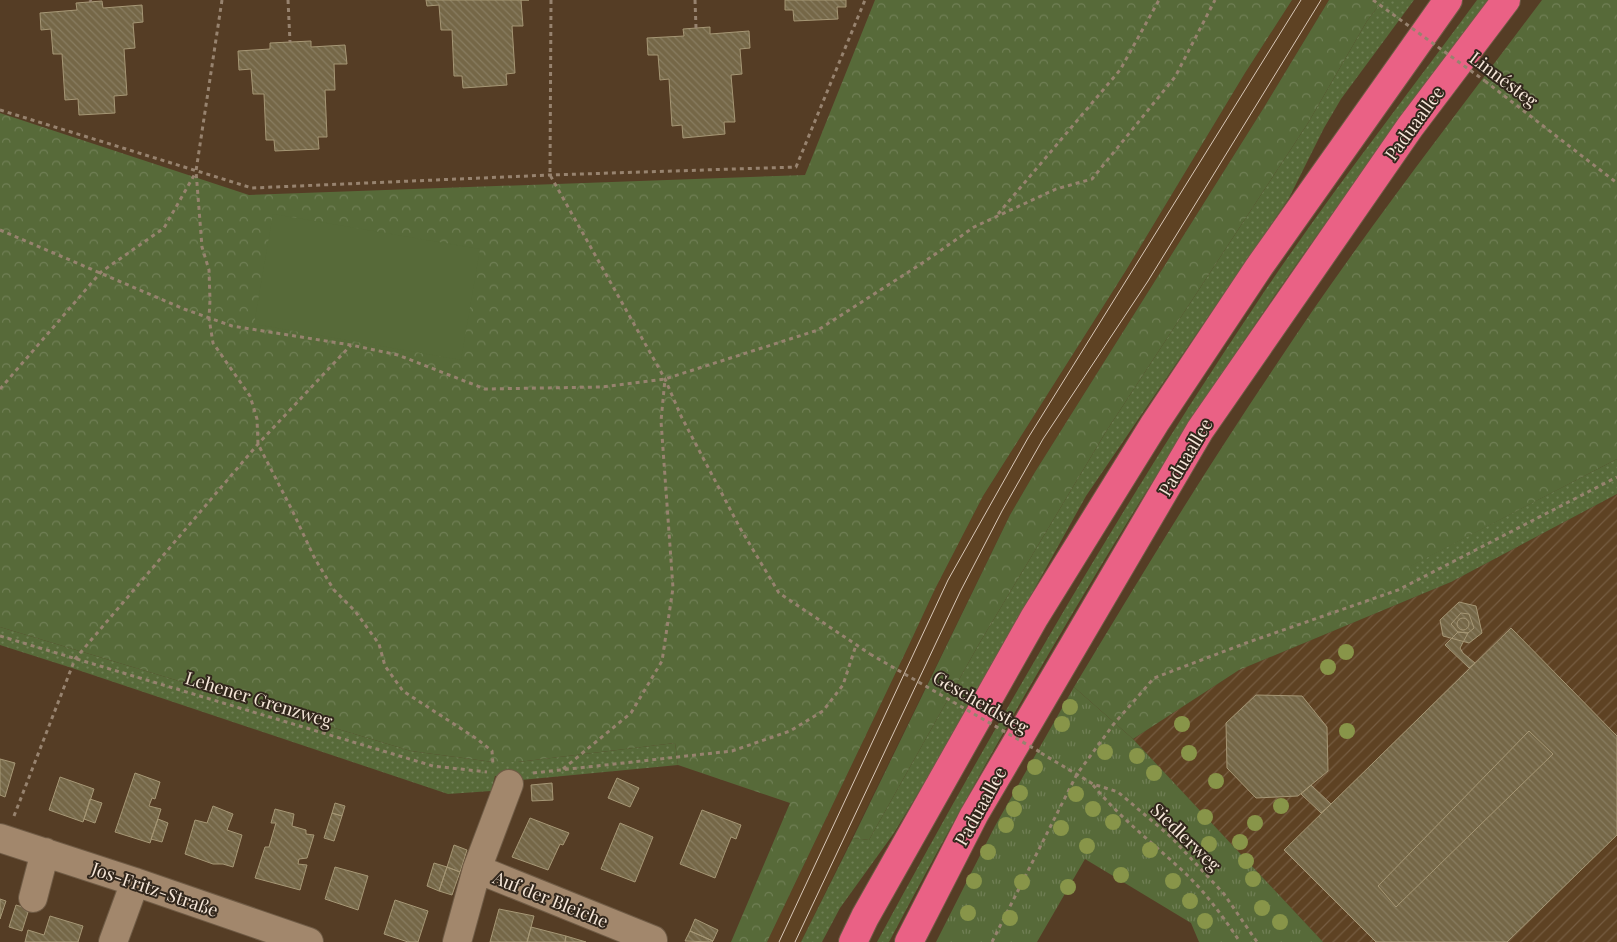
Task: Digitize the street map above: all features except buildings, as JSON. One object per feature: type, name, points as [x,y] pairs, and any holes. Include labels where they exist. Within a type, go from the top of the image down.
[{"type":"highway","points":[[853,942],[865,917],[1034,618],[1150,431],[1259,267],[1448,0]]},
{"type":"highway","name":"Paduaallee","points":[[908,942],[974,814],[1200,430],[1410,127],[1506,0]]},
{"type":"street","name":"Auf der Bleiche","points":[[457,942],[477,869],[507,774]]},
{"type":"street","name":"Jos-Fritz-Straße","points":[[2,839],[136,882],[309,942]]},
{"type":"street","points":[[33,898],[45,852]]},
{"type":"street","name":"Auf der Bleiche","points":[[477,869],[653,940]]},
{"type":"street","points":[[113,942],[136,882]]},
{"type":"path","points":[[222,0],[196,171],[202,247],[209,270],[209,318],[213,343],[250,396],[257,419],[258,444],[292,508],[315,559],[334,590],[355,611],[379,644],[385,666],[403,691],[478,739],[492,751],[507,774]]},
{"type":"path","points":[[288,0],[290,42]]},
{"type":"path","points":[[550,175],[551,0]]},
{"type":"path","points":[[695,0],[696,28]]},
{"type":"path","points":[[0,110],[252,188],[796,167],[865,0]]},
{"type":"path","points":[[996,217],[1120,70],[1159,0]]},
{"type":"path","points":[[0,230],[184,309],[232,326],[351,345],[398,355],[486,389],[601,386],[665,379],[818,330],[924,262],[974,227],[1056,189],[1092,179],[1175,77],[1215,0]]},
{"type":"path","name":"Linnésteg","points":[[1373,0],[1485,81],[1617,182]]},
{"type":"path","points":[[0,389],[101,272],[164,228],[196,171]]},
{"type":"path","name":"Gescheidsteg","points":[[550,175],[665,379],[681,416],[740,528],[779,593],[870,654],[1077,774]]},
{"type":"path","points":[[2,839],[75,658],[258,444],[351,345]]},
{"type":"path","points":[[563,769],[631,713],[662,661],[673,588],[661,421],[665,379]]},
{"type":"path","points":[[992,942],[1077,774],[1113,725],[1154,678],[1246,643],[1398,590],[1617,477]]},
{"type":"path","name":"Lehener Grenzweg","points":[[0,636],[433,766],[507,774],[732,751],[790,731],[823,711],[843,685],[856,645]]},
{"type":"path","name":"Siedlerweg","points":[[1077,774],[1093,784],[1118,792],[1171,837],[1224,894],[1256,942]]},
{"type":"path","points":[[1093,784],[1108,804],[1187,874],[1220,913],[1240,942]]},
{"type":"shaded area","points":[[1292,0],[1329,0],[1010,515],[801,942],[767,942],[935,589],[983,496],[1125,272],[1245,73]]},
{"type":"shaded area","points":[[1617,494],[1617,942],[1323,942],[1133,739],[1239,670],[1451,582]]},
{"type":"green space","points":[[875,0],[1292,0],[1245,73],[1125,272],[983,496],[935,589],[767,942],[731,942],[790,803],[678,765],[675,743],[518,762],[493,762],[411,751],[0,627],[0,113],[249,195],[805,175]]},
{"type":"green space","points":[[1329,0],[1383,0],[1367,21],[1308,123],[1107,430],[979,644],[869,840],[853,838],[1010,515]]},
{"type":"green space","points":[[1383,0],[1414,0],[1341,99],[1324,128],[1289,198],[1086,496],[956,730],[894,833],[840,908],[822,942],[801,942],[853,838],[869,840],[979,644],[1107,430],[1308,123],[1367,21]]},
{"type":"green space","points":[[1477,0],[1489,0],[1329,217],[1252,328],[1178,441],[1065,626],[958,815],[889,942],[877,942],[968,777],[1062,614],[1110,533],[1210,374],[1314,220]]},
{"type":"green space","points":[[1542,0],[1617,0],[1617,459],[1409,567],[1422,594],[1239,670],[1133,739],[1074,687],[1198,485],[1308,318],[1406,180]]},
{"type":"green space","points":[[273,214],[480,249],[461,360],[254,324]]},
{"type":"green space","points":[[1617,459],[1617,494],[1451,582],[1422,594],[1408,567]]},
{"type":"green space","points":[[0,627],[411,751],[493,762],[518,762],[675,743],[678,765],[521,780],[495,776],[491,791],[448,794],[0,645]]},
{"type":"green space","points":[[1074,687],[1133,739],[1323,942],[1199,942],[1191,923],[1085,859],[1037,942],[936,942],[995,826]]},
{"type":"tram line","points":[[779,942],[948,580],[1028,438],[1301,0]]},
{"type":"tram line","points":[[795,942],[960,592],[1002,511],[1043,439],[1148,281],[1321,0]]}]
